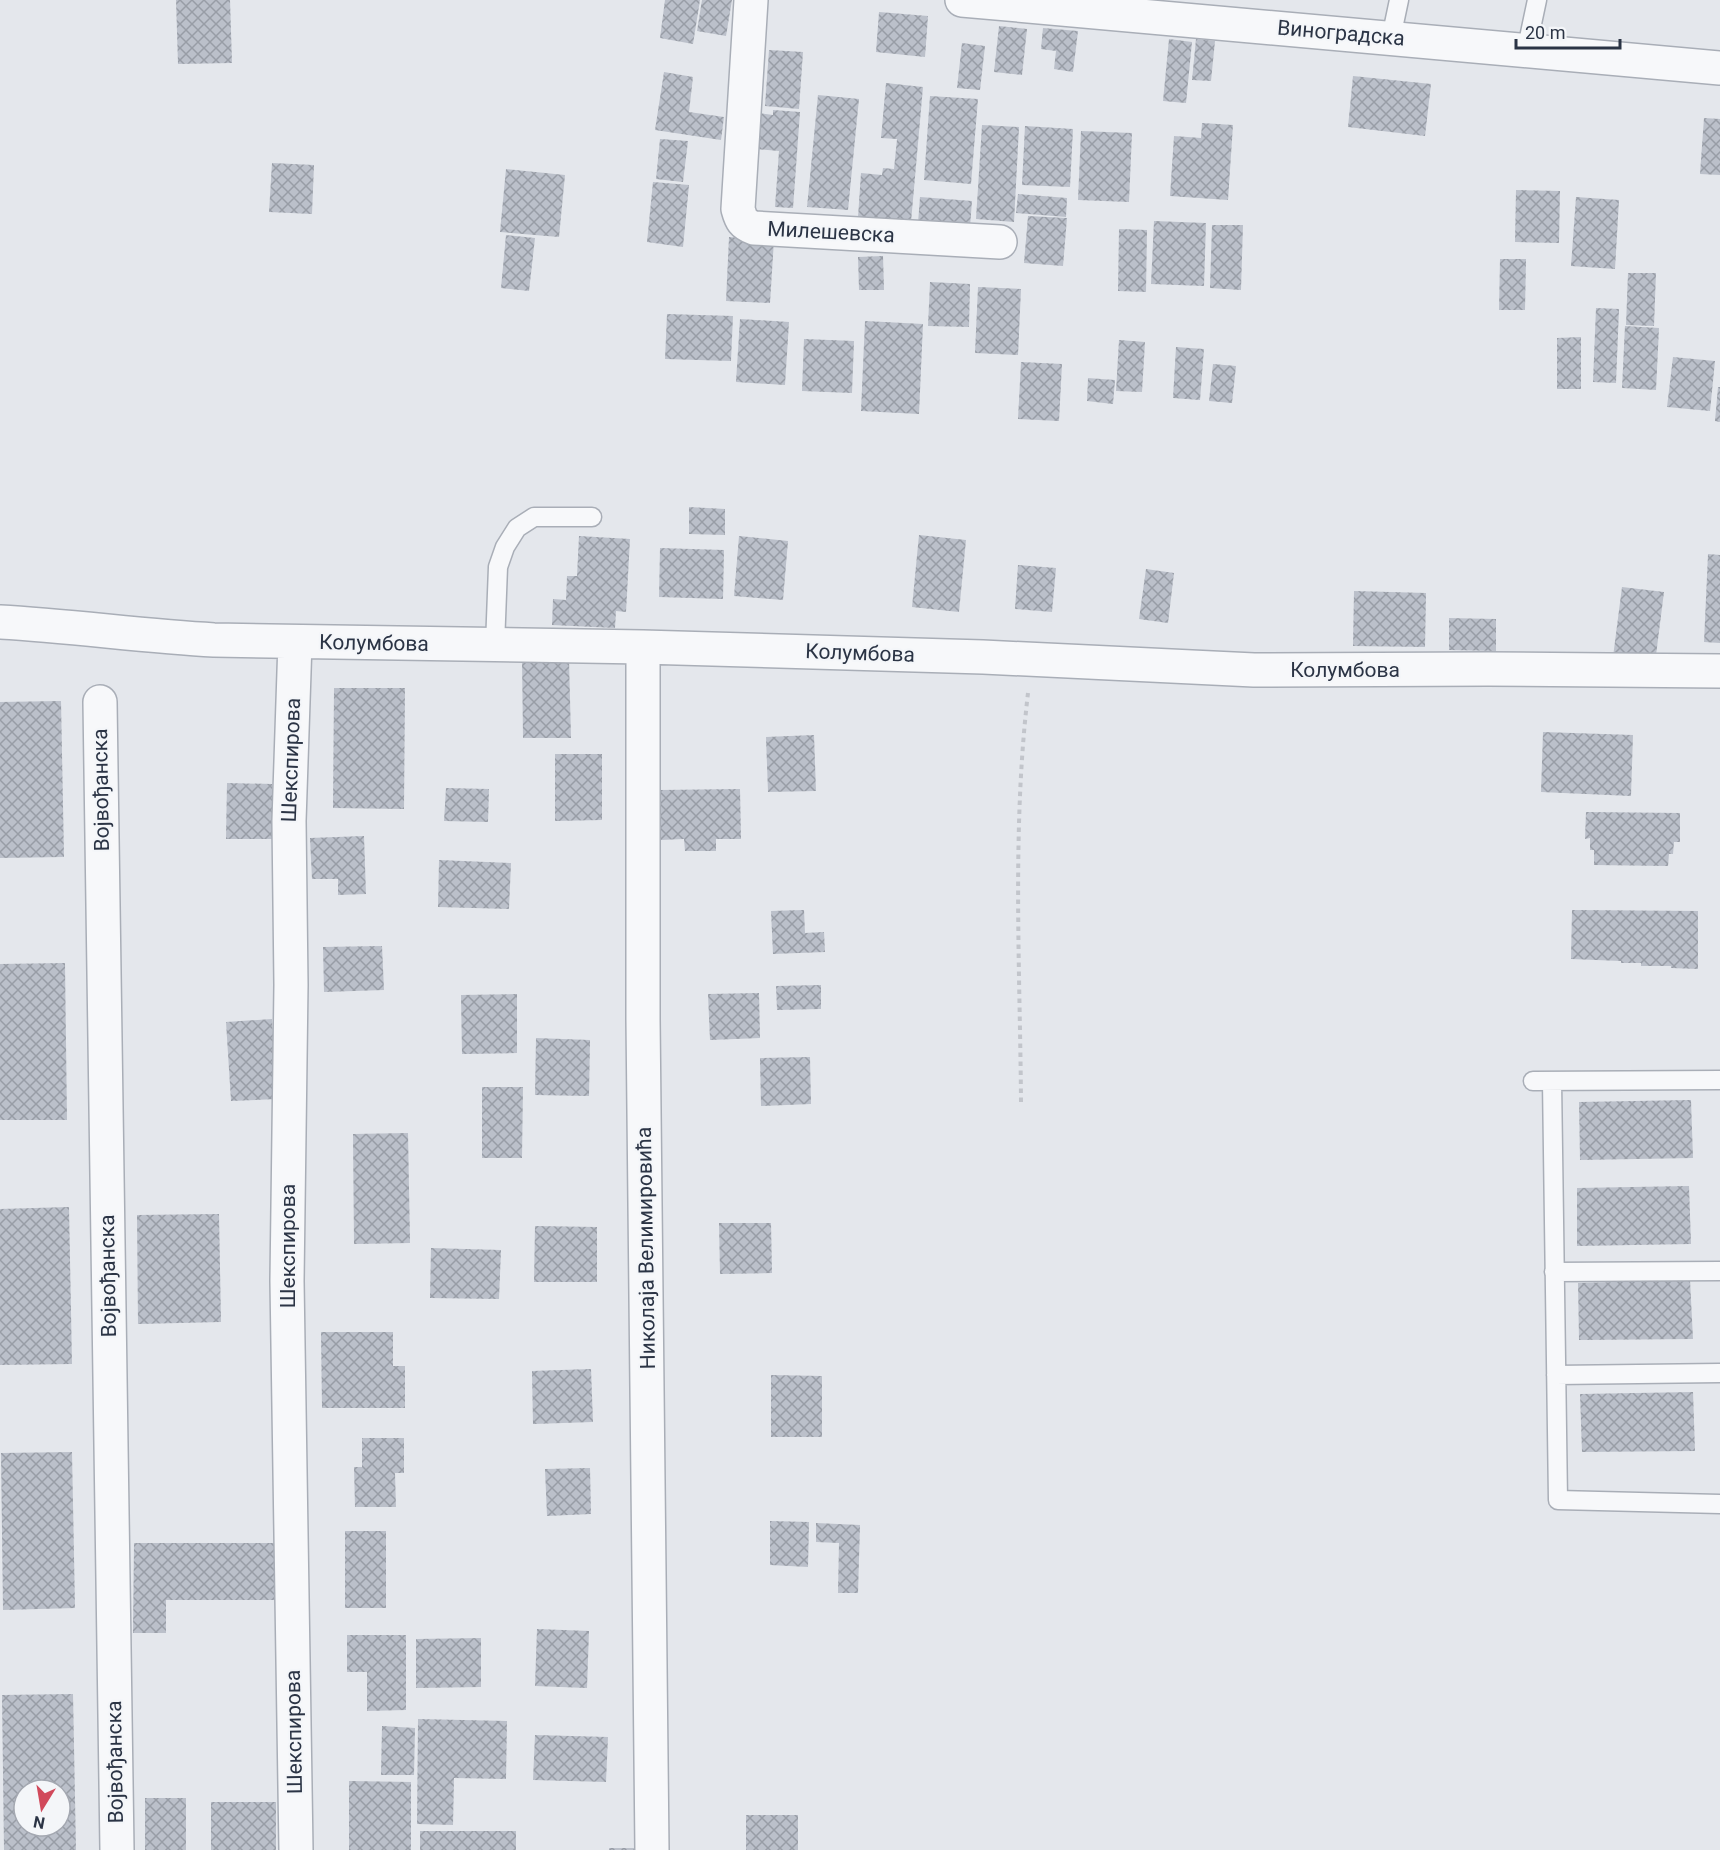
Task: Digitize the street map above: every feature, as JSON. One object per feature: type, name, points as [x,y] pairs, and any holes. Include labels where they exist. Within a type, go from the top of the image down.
[{"type":"street","name":"Милешевска","points":[[751,0],[738,209],[740,219],[745,225],[754,228],[1000,242]]},
{"type":"street","name":"Виноградска","points":[[962,0],[1106,6],[1526,52],[1720,68]]},
{"type":"street","name":"Колумбова","points":[[0,622],[44,624],[143,636],[295,642],[643,647],[982,657],[1254,670],[1720,671]]},
{"type":"street","name":"Шекспирова","points":[[295,642],[289,821],[291,985],[287,1281],[296,1850]]},
{"type":"street","name":"Николаја Велимировића","points":[[643,647],[643,1019],[652,1850]]},
{"type":"street","name":"Војвођанска","points":[[100,702],[117,1850]]},
{"type":"lane","points":[[1391,38],[1399,0]]},
{"type":"lane","points":[[1526,52],[1537,0]]},
{"type":"lane","points":[[495,645],[498,567],[505,547],[517,528],[534,517],[592,517]]},
{"type":"lane","points":[[1533,1081],[1720,1080]]},
{"type":"lane","points":[[1552,1081],[1558,1500],[1720,1504]]},
{"type":"lane","points":[[1554,1272],[1720,1271]]},
{"type":"lane","points":[[1556,1375],[1720,1372]]},
{"type":"path","points":[[1021,1102],[1018,812],[1022,740],[1032,660]]},
{"type":"building","points":[[176,0],[230,0],[232,63],[178,64]]},
{"type":"building","points":[[665,0],[700,0],[693,44],[660,38]]},
{"type":"building","points":[[702,0],[732,0],[726,36],[697,31]]},
{"type":"building","points":[[879,12],[928,16],[925,57],[876,52]]},
{"type":"building","points":[[999,26],[1027,29],[1022,75],[994,72]]},
{"type":"building","points":[[1043,28],[1078,31],[1073,72],[1054,69],[1056,51],[1041,49]]},
{"type":"building","points":[[1169,39],[1192,42],[1186,103],[1163,101]]},
{"type":"building","points":[[1196,39],[1215,41],[1211,81],[1192,80]]},
{"type":"building","points":[[962,43],[985,46],[980,90],[957,88]]},
{"type":"building","points":[[769,50],[803,52],[799,109],[765,106]]},
{"type":"building","points":[[664,72],[693,77],[689,112],[724,117],[721,140],[655,130]]},
{"type":"building","points":[[1353,76],[1431,84],[1425,136],[1348,127]]},
{"type":"building","points":[[886,83],[923,87],[911,222],[858,217],[861,173],[882,175],[883,168],[894,169],[897,139],[881,138]]},
{"type":"building","points":[[818,95],[859,99],[848,210],[807,207]]},
{"type":"building","points":[[930,96],[978,99],[971,184],[924,180]]},
{"type":"building","points":[[773,110],[800,112],[793,208],[775,207],[779,151],[755,149],[758,113],[773,115]]},
{"type":"building","points":[[1704,118],[1720,119],[1720,175],[1700,174]]},
{"type":"building","points":[[1202,123],[1233,125],[1228,200],[1170,196],[1174,136],[1201,138]]},
{"type":"building","points":[[982,125],[1019,127],[1014,222],[976,219]]},
{"type":"building","points":[[1025,126],[1073,129],[1070,187],[1022,185]]},
{"type":"building","points":[[1081,131],[1132,133],[1129,202],[1078,200]]},
{"type":"building","points":[[660,139],[688,141],[683,182],[656,179]]},
{"type":"building","points":[[272,163],[314,165],[312,214],[269,212]]},
{"type":"building","points":[[506,169],[565,175],[559,237],[500,232]]},
{"type":"building","points":[[653,182],[689,185],[683,247],[647,242]]},
{"type":"building","points":[[1516,190],[1560,191],[1559,243],[1515,242]]},
{"type":"building","points":[[1018,194],[1067,198],[1066,217],[1016,213]]},
{"type":"building","points":[[920,197],[972,201],[970,227],[918,223]]},
{"type":"building","points":[[1576,197],[1619,200],[1615,269],[1571,266]]},
{"type":"building","points":[[1028,216],[1067,218],[1063,266],[1024,263]]},
{"type":"building","points":[[1154,221],[1206,223],[1204,286],[1151,284]]},
{"type":"building","points":[[1212,225],[1243,225],[1241,290],[1210,288]]},
{"type":"building","points":[[1119,229],[1147,230],[1146,292],[1118,291]]},
{"type":"building","points":[[506,235],[535,238],[529,291],[501,288]]},
{"type":"building","points":[[729,237],[774,240],[770,303],[726,301]]},
{"type":"building","points":[[883,256],[884,290],[859,290],[858,257]]},
{"type":"building","points":[[1500,259],[1526,259],[1525,310],[1499,310]]},
{"type":"building","points":[[1628,273],[1656,273],[1654,326],[1626,325]]},
{"type":"building","points":[[930,282],[970,284],[969,327],[928,326]]},
{"type":"building","points":[[978,287],[1021,289],[1018,355],[975,353]]},
{"type":"building","points":[[1596,308],[1619,309],[1616,383],[1593,382]]},
{"type":"building","points":[[667,314],[733,316],[731,361],[665,359]]},
{"type":"building","points":[[740,319],[789,322],[785,385],[736,382]]},
{"type":"building","points":[[865,321],[923,324],[919,414],[861,411]]},
{"type":"building","points":[[1625,326],[1659,328],[1656,390],[1622,388]]},
{"type":"building","points":[[1581,337],[1581,389],[1557,389],[1557,338]]},
{"type":"building","points":[[804,339],[854,341],[852,393],[802,391]]},
{"type":"building","points":[[1119,340],[1145,342],[1142,392],[1116,391]]},
{"type":"building","points":[[1176,347],[1204,349],[1200,400],[1173,398]]},
{"type":"building","points":[[1673,357],[1715,361],[1710,411],[1667,407]]},
{"type":"building","points":[[1021,362],[1062,364],[1059,421],[1018,419]]},
{"type":"building","points":[[1213,364],[1236,366],[1232,403],[1209,401]]},
{"type":"building","points":[[1088,378],[1115,380],[1113,404],[1087,401]]},
{"type":"building","points":[[1718,387],[1720,387],[1720,422],[1715,421]]},
{"type":"building","points":[[689,507],[725,509],[725,535],[689,534]]},
{"type":"building","points":[[919,535],[966,540],[959,612],[912,607]]},
{"type":"building","points":[[579,536],[630,539],[626,612],[616,611],[615,628],[552,625],[553,599],[566,600],[567,576],[577,576]]},
{"type":"building","points":[[739,536],[788,541],[783,600],[734,596]]},
{"type":"building","points":[[660,548],[724,550],[723,599],[659,597]]},
{"type":"building","points":[[1708,554],[1720,555],[1720,643],[1704,642]]},
{"type":"building","points":[[1018,565],[1056,568],[1052,612],[1015,609]]},
{"type":"building","points":[[1146,569],[1174,573],[1168,623],[1139,619]]},
{"type":"building","points":[[1622,587],[1664,592],[1655,663],[1613,657]]},
{"type":"building","points":[[1354,591],[1426,593],[1425,647],[1353,646]]},
{"type":"building","points":[[1449,618],[1496,619],[1496,651],[1449,650]]},
{"type":"building","points":[[569,659],[571,738],[523,738],[522,660]]},
{"type":"building","points":[[334,688],[405,688],[404,809],[333,808]]},
{"type":"building","points":[[61,701],[64,857],[0,858],[0,702]]},
{"type":"building","points":[[1543,732],[1633,735],[1631,796],[1541,792]]},
{"type":"building","points":[[814,735],[816,791],[768,792],[766,737]]},
{"type":"building","points":[[555,754],[602,754],[602,820],[555,821]]},
{"type":"building","points":[[227,783],[272,784],[272,839],[226,839]]},
{"type":"building","points":[[446,788],[489,789],[488,822],[444,821]]},
{"type":"building","points":[[740,789],[741,839],[716,839],[716,851],[685,851],[684,839],[661,840],[660,790]]},
{"type":"building","points":[[1586,812],[1680,813],[1680,842],[1674,842],[1673,854],[1669,854],[1668,866],[1594,865],[1594,850],[1590,850],[1590,838],[1585,839]]},
{"type":"building","points":[[364,836],[366,894],[338,895],[338,879],[312,879],[310,838]]},
{"type":"building","points":[[439,860],[511,863],[509,909],[438,907]]},
{"type":"building","points":[[804,910],[805,933],[824,932],[825,952],[773,954],[771,911]]},
{"type":"building","points":[[1572,910],[1698,911],[1698,969],[1641,966],[1641,963],[1621,963],[1621,961],[1571,959]]},
{"type":"building","points":[[382,946],[384,990],[324,992],[323,947]]},
{"type":"building","points":[[65,963],[67,1120],[0,1120],[0,964]]},
{"type":"building","points":[[821,985],[821,1009],[777,1010],[776,986]]},
{"type":"building","points":[[759,993],[760,1038],[710,1040],[708,994]]},
{"type":"building","points":[[517,994],[517,1053],[462,1054],[461,995]]},
{"type":"building","points":[[272,1019],[277,1099],[231,1101],[226,1022]]},
{"type":"building","points":[[536,1038],[590,1040],[589,1096],[535,1095]]},
{"type":"building","points":[[810,1057],[811,1104],[761,1106],[760,1058]]},
{"type":"building","points":[[482,1087],[523,1087],[522,1158],[482,1158]]},
{"type":"building","points":[[1691,1100],[1693,1158],[1580,1160],[1579,1102]]},
{"type":"building","points":[[408,1133],[410,1243],[354,1244],[353,1134]]},
{"type":"building","points":[[1689,1186],[1691,1244],[1577,1246],[1577,1188]]},
{"type":"building","points":[[69,1207],[72,1364],[0,1365],[0,1209]]},
{"type":"building","points":[[219,1214],[221,1322],[138,1324],[137,1215]]},
{"type":"building","points":[[719,1223],[771,1223],[772,1273],[720,1274]]},
{"type":"building","points":[[535,1226],[597,1227],[597,1282],[534,1282]]},
{"type":"building","points":[[431,1248],[501,1250],[499,1299],[430,1298]]},
{"type":"building","points":[[1690,1280],[1693,1339],[1579,1340],[1578,1283]]},
{"type":"building","points":[[321,1332],[393,1332],[393,1366],[405,1366],[405,1408],[322,1408]]},
{"type":"building","points":[[591,1369],[593,1422],[533,1424],[532,1371]]},
{"type":"building","points":[[771,1375],[822,1376],[822,1437],[771,1437]]},
{"type":"building","points":[[1693,1392],[1695,1451],[1582,1452],[1580,1394]]},
{"type":"building","points":[[362,1438],[404,1438],[404,1473],[395,1473],[396,1507],[355,1507],[354,1467],[362,1467]]},
{"type":"building","points":[[72,1452],[75,1608],[3,1610],[1,1453]]},
{"type":"building","points":[[590,1468],[591,1514],[547,1516],[545,1469]]},
{"type":"building","points":[[770,1521],[809,1522],[808,1567],[770,1565]]},
{"type":"building","points":[[816,1523],[860,1525],[858,1593],[838,1593],[839,1543],[816,1542]]},
{"type":"building","points":[[345,1531],[386,1531],[386,1608],[345,1608]]},
{"type":"building","points":[[134,1543],[277,1543],[277,1600],[166,1600],[166,1633],[133,1633]]},
{"type":"building","points":[[537,1629],[589,1631],[587,1688],[535,1686]]},
{"type":"building","points":[[347,1635],[406,1635],[406,1710],[367,1711],[367,1672],[347,1672]]},
{"type":"building","points":[[481,1638],[481,1687],[416,1688],[416,1639]]},
{"type":"building","points":[[73,1694],[76,1850],[4,1850],[2,1695]]},
{"type":"building","points":[[418,1719],[507,1721],[506,1779],[454,1778],[453,1825],[417,1824]]},
{"type":"building","points":[[382,1726],[415,1728],[414,1775],[381,1775]]},
{"type":"building","points":[[535,1735],[608,1737],[606,1782],[533,1780]]},
{"type":"building","points":[[349,1781],[411,1782],[411,1850],[349,1850]]},
{"type":"building","points":[[145,1798],[186,1798],[186,1850],[145,1850]]},
{"type":"building","points":[[211,1802],[276,1802],[276,1850],[211,1850]]},
{"type":"building","points":[[746,1815],[798,1815],[798,1850],[746,1850]]},
{"type":"building","points":[[420,1831],[516,1831],[516,1850],[420,1850]]},
{"type":"building","points":[[609,1848],[638,1848],[639,1850],[609,1850]]}]
